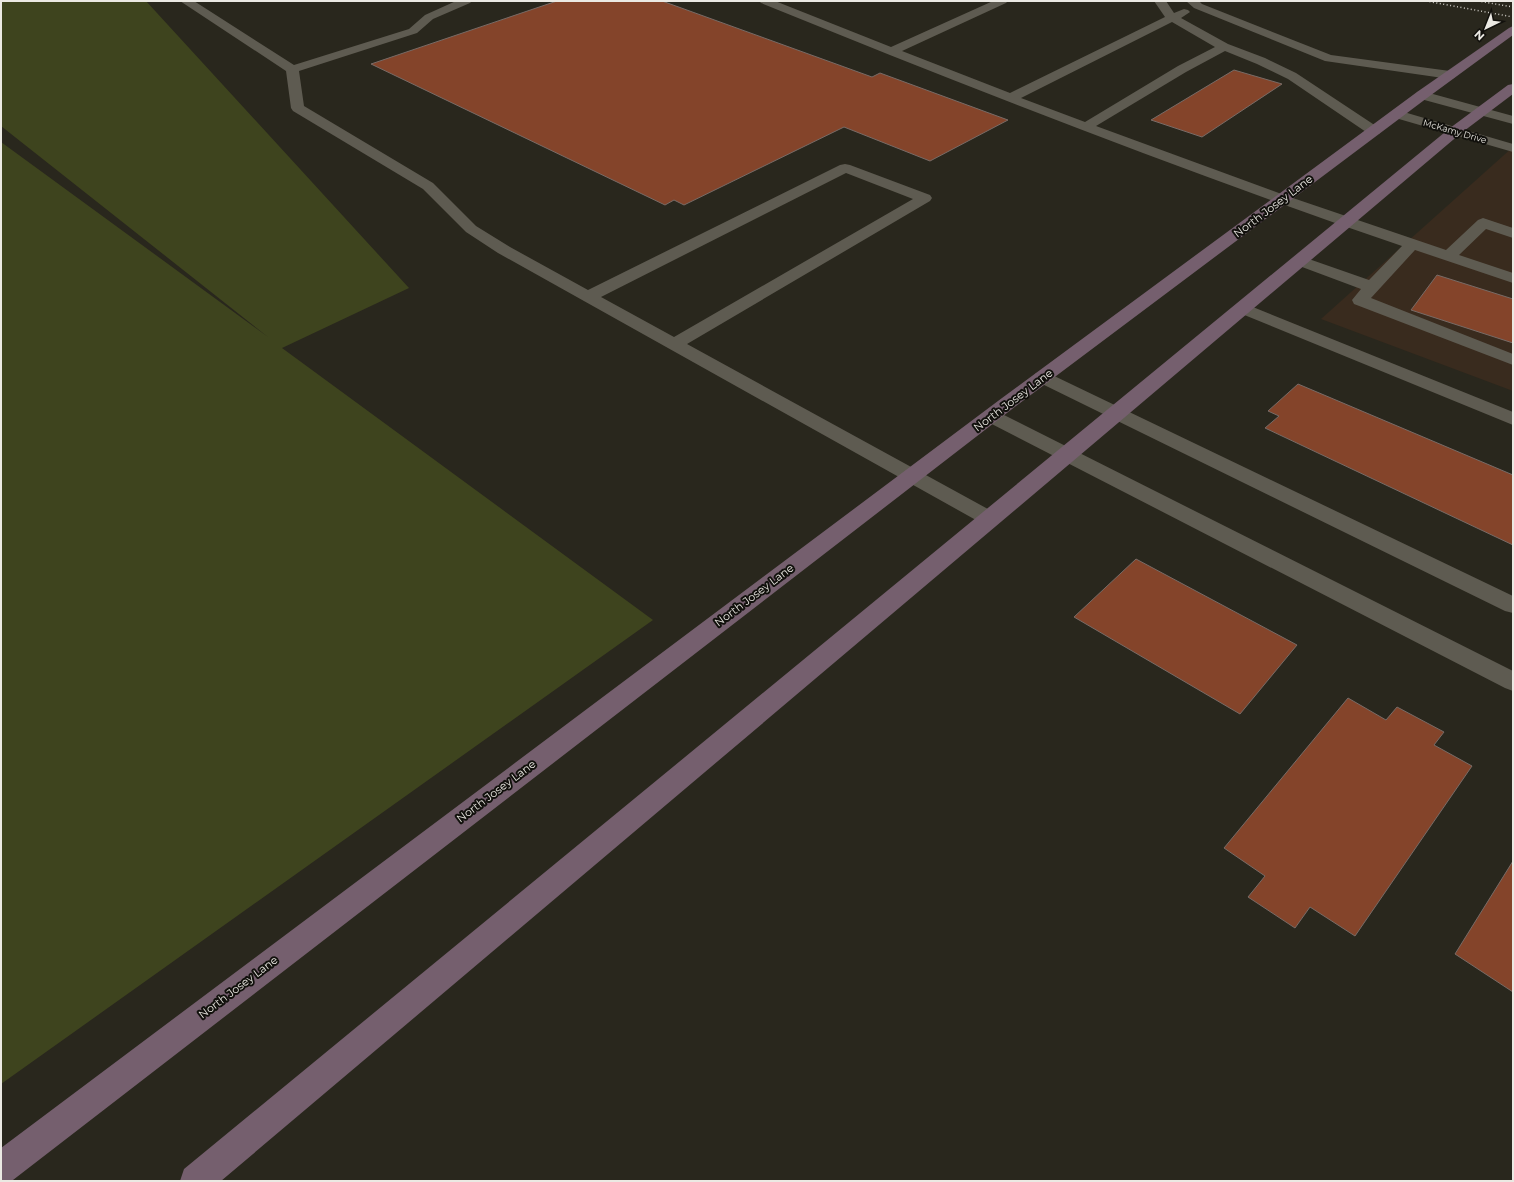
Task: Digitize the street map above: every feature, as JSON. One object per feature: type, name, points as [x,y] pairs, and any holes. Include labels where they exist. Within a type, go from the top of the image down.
[{"type":"main road","name":"North Josey Lane","points":[[1,1168],[912,475],[1422,95],[1513,30]]},
{"type":"main road","points":[[196,1181],[1455,131],[1513,88]]},
{"type":"street","points":[[186,1],[292,69],[298,108],[428,186],[471,229],[504,250],[990,519]]},
{"type":"street","points":[[292,69],[413,31],[429,17],[466,1]]},
{"type":"street","points":[[765,1],[1010,98],[1282,199],[1513,278]]},
{"type":"street","points":[[891,52],[1002,1]]},
{"type":"street","points":[[1160,1],[1171,17],[1224,48],[1261,61],[1292,76],[1374,131]]},
{"type":"street","points":[[1010,98],[1195,4],[1329,58],[1450,75]]},
{"type":"street","points":[[1087,126],[1182,69],[1224,48]]},
{"type":"street","points":[[1422,95],[1513,120]]},
{"type":"street","name":"McKamy Drive","points":[[1397,114],[1513,148]]},
{"type":"street","points":[[589,296],[846,168],[925,198],[675,344]]},
{"type":"street","points":[[1449,256],[1483,223],[1513,233]]},
{"type":"street","points":[[1412,244],[1360,300],[1513,360]]},
{"type":"street","points":[[1300,261],[1372,288]]},
{"type":"street","points":[[1243,308],[1513,419]]},
{"type":"street","points":[[1042,378],[1513,605]]},
{"type":"street","points":[[991,416],[1513,682]]},
{"type":"shaded area","points":[[1513,147],[1513,391],[1321,319]]},
{"type":"green space","points":[[1,1],[146,1],[409,288],[282,348],[653,620],[1,1084],[1,142],[268,337],[1,126]]},
{"type":"building","points":[[557,1],[662,1],[872,77],[880,73],[1008,120],[930,161],[844,127],[684,205],[674,200],[665,205],[371,64]]},
{"type":"building","points":[[1234,70],[1282,84],[1202,137],[1151,120]]},
{"type":"building","points":[[1437,275],[1513,299],[1513,343],[1411,310]]},
{"type":"building","points":[[1298,384],[1513,475],[1513,545],[1265,428],[1279,416],[1268,411]]},
{"type":"building","points":[[1136,559],[1297,645],[1240,714],[1074,617]]},
{"type":"building","points":[[1348,698],[1386,720],[1397,707],[1444,732],[1434,745],[1472,766],[1355,936],[1310,907],[1295,928],[1248,897],[1265,876],[1224,848]]},
{"type":"building","points":[[1513,861],[1513,992],[1455,954]]},
{"type":"railway","points":[[1426,1],[1513,17]]},
{"type":"railway","points":[[1478,1],[1513,7]]}]
